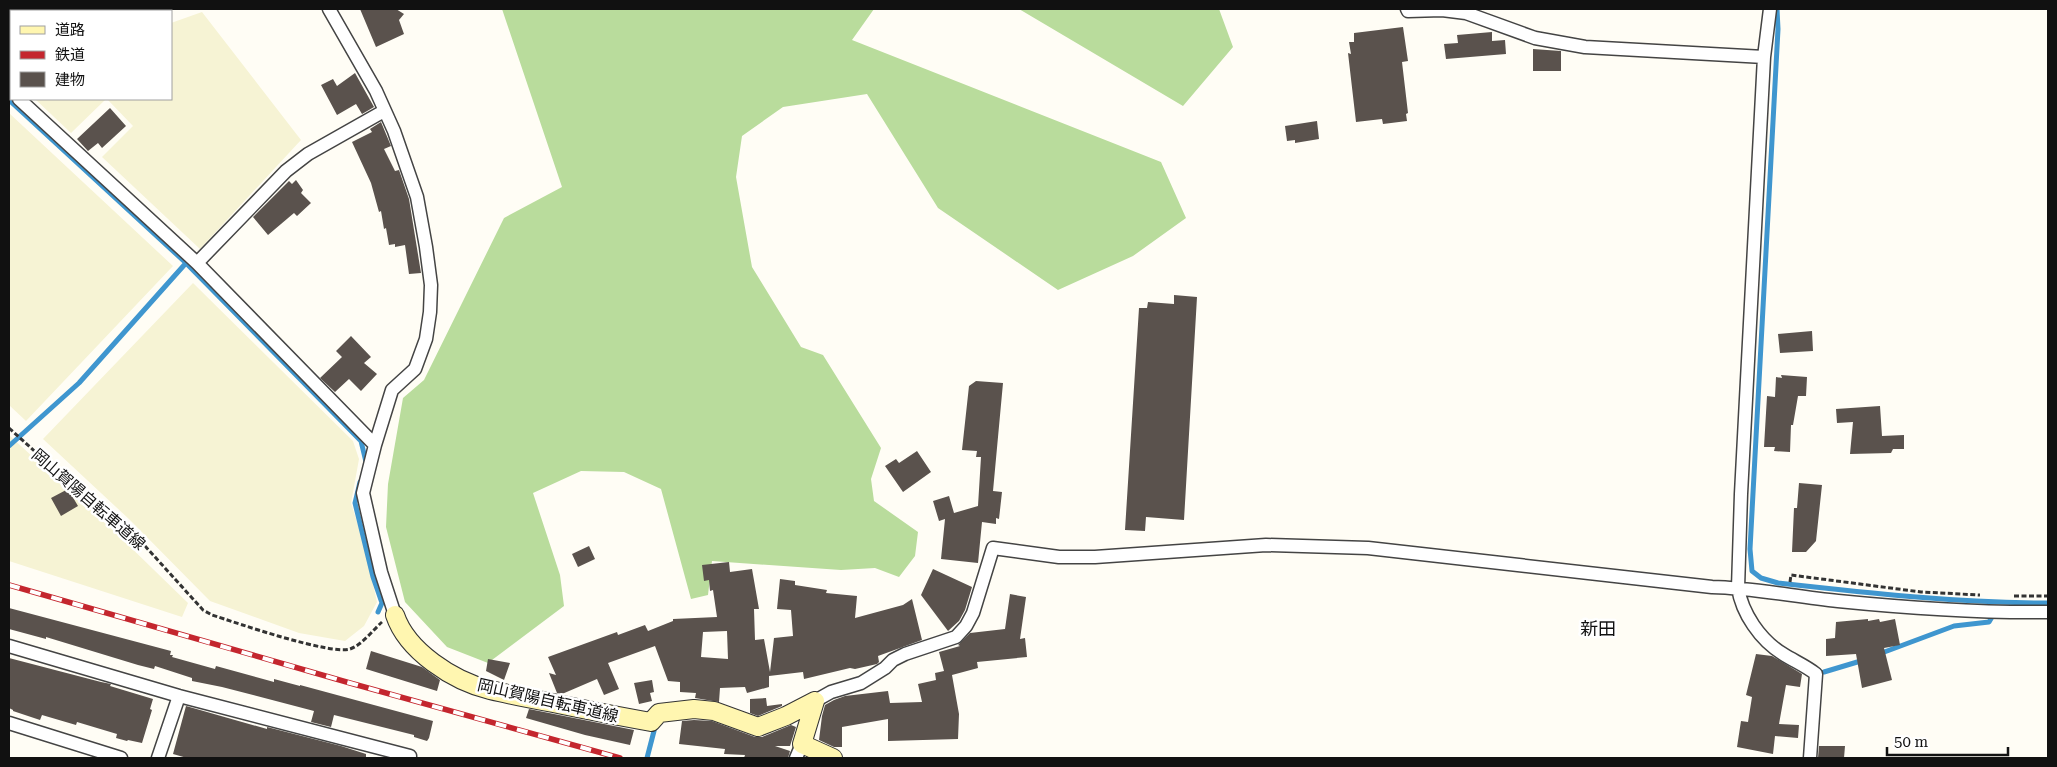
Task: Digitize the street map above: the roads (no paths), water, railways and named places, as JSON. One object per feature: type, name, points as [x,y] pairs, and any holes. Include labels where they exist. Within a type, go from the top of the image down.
[{"type":"main road","name":"岡山賀陽自転車道線","points":[[394,615],[398,626],[405,636],[432,662],[441,669],[489,690],[650,722],[659,713],[694,709],[714,711],[758,727],[816,701]]},
{"type":"main road","points":[[816,701],[799,751],[833,758]]},
{"type":"street","points":[[329,9],[376,91],[394,131],[416,197],[431,285],[426,339],[415,369],[392,390],[374,445],[363,493],[379,564],[394,615]]},
{"type":"street","points":[[1407,9],[1408,11],[1442,10],[1466,13],[1535,38],[1585,47],[1764,57]]},
{"type":"street","points":[[1770,9],[1764,57],[1741,494],[1738,588],[1740,602],[1758,631],[1782,654],[1803,664],[1816,674],[1810,758]]},
{"type":"street","points":[[20,100],[197,263],[374,445]]},
{"type":"street","points":[[197,263],[286,171],[308,154],[384,112]]},
{"type":"street","points":[[816,701],[831,692],[861,683],[904,654],[956,637],[966,626],[973,613],[993,548],[1059,557],[1095,557],[1266,545],[1368,548],[1712,587],[1738,588],[1836,601],[1961,611],[2048,612]]},
{"type":"street","points":[[9,646],[179,696],[410,756]]},
{"type":"street","points":[[158,758],[179,696]]},
{"type":"street","points":[[9,724],[121,758]]},
{"type":"waterway","points":[[1777,9],[1778,29],[1750,549],[1752,571],[1761,578],[1778,583],[1812,587],[1947,599],[2048,603]]},
{"type":"waterway","points":[[9,100],[186,263],[361,441],[366,462]]},
{"type":"waterway","points":[[9,446],[79,383],[186,263]]},
{"type":"waterway","points":[[360,482],[355,503],[373,577],[382,603],[378,612]]},
{"type":"waterway","points":[[1879,654],[1954,626],[1989,622],[1992,617]]},
{"type":"waterway","points":[[1824,672],[1864,660]]},
{"type":"waterway","points":[[647,758],[654,731]]},
{"type":"railway","points":[[9,585],[620,758]]},
{"type":"district","name":"新田","points":[[1598,629]]}]
